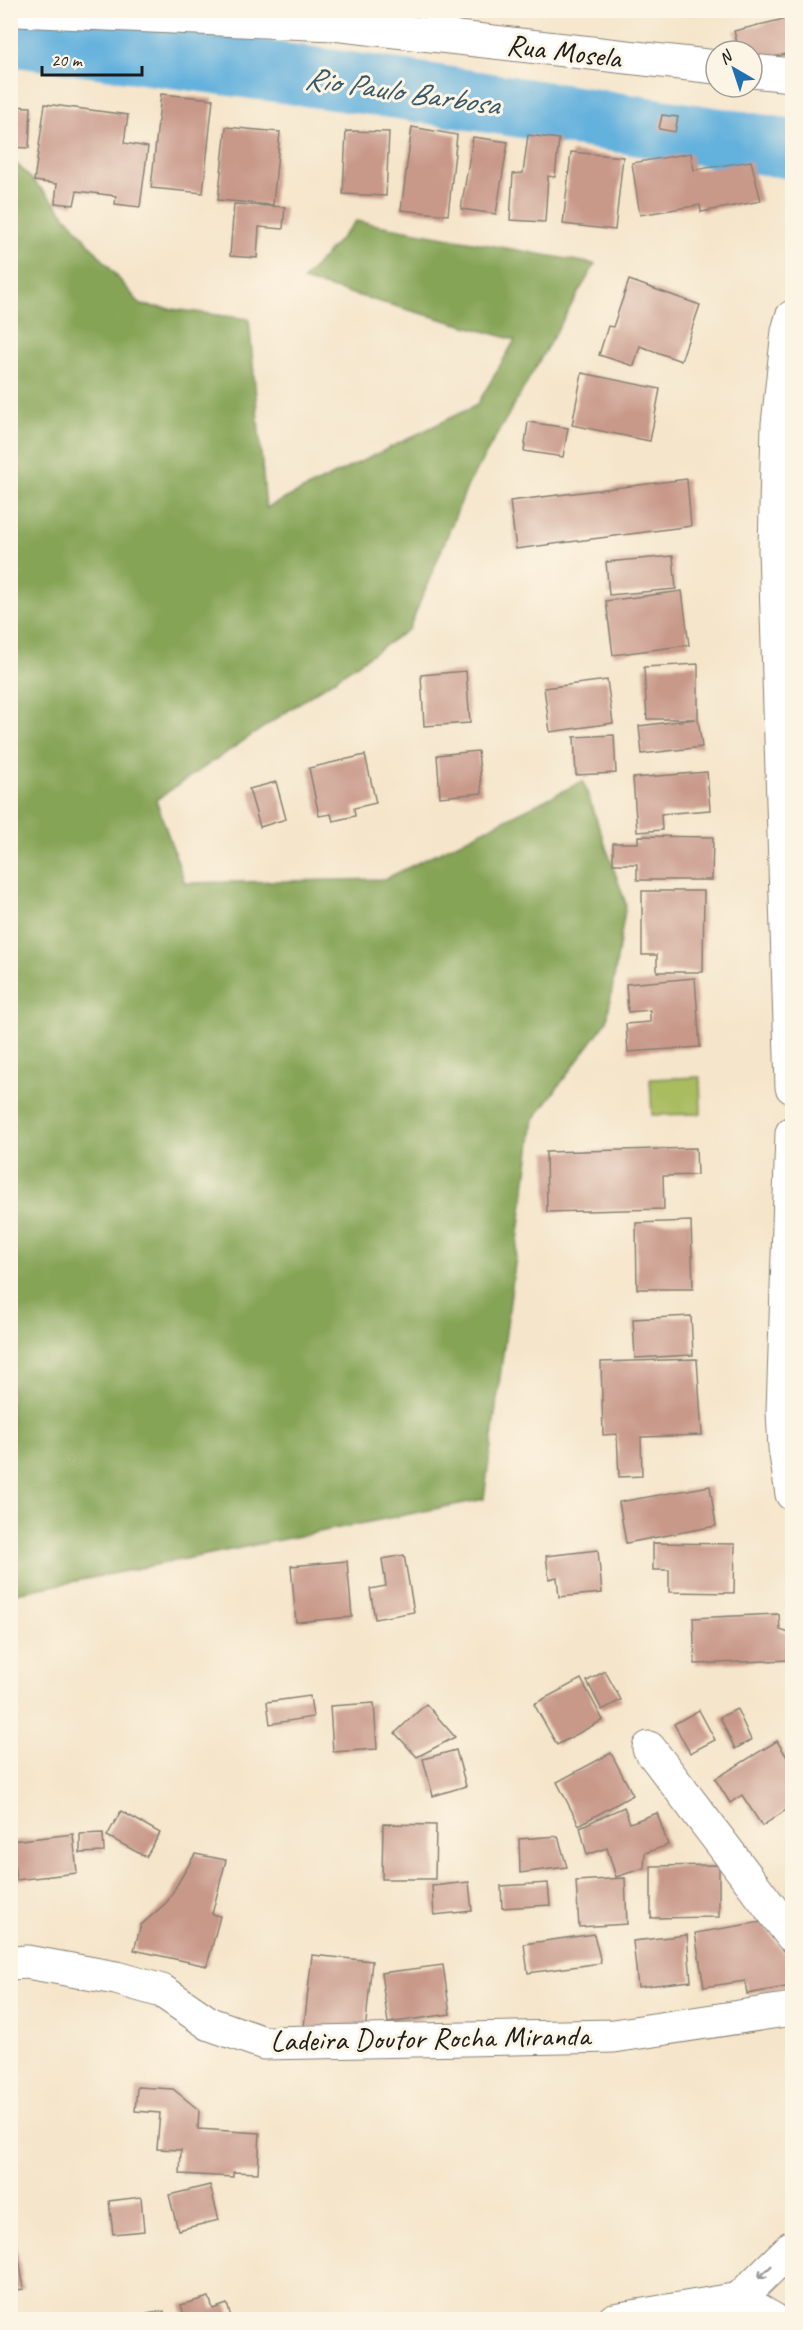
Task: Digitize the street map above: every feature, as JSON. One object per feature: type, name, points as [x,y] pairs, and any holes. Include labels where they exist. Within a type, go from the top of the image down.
[{"type":"street","name":"Rua Mosela","points":[[13,10],[333,24],[704,67]]},
{"type":"street","points":[[764,72],[792,75]]},
{"type":"street","points":[[792,317],[788,331],[778,424],[784,550],[792,1087]]},
{"type":"street","points":[[792,1133],[783,1412],[785,1448],[792,1494]]},
{"type":"street","points":[[649,1748],[792,1936]]},
{"type":"street","name":"Ladeira Doutor Rocha Miranda","points":[[10,1963],[27,1962],[105,1976],[162,1991],[210,2024],[264,2043],[614,2036],[792,2009]]},
{"type":"street","points":[[734,2309],[792,2247]]},
{"type":"street","points":[[614,2319],[734,2309],[774,2319]]},
{"type":"green space","points":[[10,157],[55,203],[141,305],[249,319],[266,508],[477,405],[515,340],[303,280],[356,221],[595,264],[468,485],[409,629],[156,800],[185,883],[385,879],[583,781],[626,904],[607,1021],[534,1119],[484,1499],[11,1594]]},
{"type":"green space","points":[[700,1077],[701,1114],[652,1115],[650,1079]]},
{"type":"building","points":[[792,17],[792,53],[764,59],[764,39],[736,39],[734,31]]},
{"type":"building","points":[[161,94],[213,99],[203,193],[151,188]]},
{"type":"building","points":[[45,104],[128,115],[124,143],[148,147],[140,207],[115,204],[116,196],[77,191],[74,205],[55,203],[57,184],[34,181]]},
{"type":"building","points":[[10,106],[31,107],[29,148],[10,147]]},
{"type":"building","points":[[662,115],[678,117],[675,132],[659,129]]},
{"type":"building","points":[[226,127],[280,132],[273,205],[218,200]]},
{"type":"building","points":[[412,127],[457,135],[448,215],[401,210]]},
{"type":"building","points":[[346,131],[389,132],[386,196],[343,194]]},
{"type":"building","points":[[528,135],[559,139],[555,177],[548,176],[545,222],[510,220],[513,174],[523,173]]},
{"type":"building","points":[[473,137],[508,142],[496,214],[461,209]]},
{"type":"building","points":[[571,152],[623,157],[615,230],[563,224]]},
{"type":"building","points":[[691,153],[694,170],[751,161],[761,201],[701,212],[700,205],[640,215],[632,163]]},
{"type":"building","points":[[234,204],[285,207],[283,229],[259,227],[257,258],[230,256]]},
{"type":"building","points":[[629,280],[700,305],[681,361],[640,346],[634,366],[599,355],[608,326],[613,327]]},
{"type":"building","points":[[582,373],[660,389],[650,441],[572,425]]},
{"type":"building","points":[[528,422],[568,428],[563,457],[524,451]]},
{"type":"building","points":[[687,479],[691,526],[516,549],[510,501]]},
{"type":"building","points":[[673,556],[676,589],[609,595],[606,562]]},
{"type":"building","points":[[682,591],[689,645],[613,655],[606,601]]},
{"type":"building","points":[[698,664],[698,718],[702,747],[642,754],[639,726],[696,719],[647,719],[644,667]]},
{"type":"building","points":[[466,671],[470,723],[424,726],[421,675]]},
{"type":"building","points":[[607,680],[613,723],[550,732],[544,688]]},
{"type":"building","points":[[614,735],[616,773],[576,775],[574,737]]},
{"type":"building","points":[[478,751],[482,793],[440,797],[437,755]]},
{"type":"building","points":[[365,755],[376,803],[354,808],[355,816],[333,821],[331,814],[319,816],[309,768]]},
{"type":"building","points":[[707,772],[710,810],[661,814],[662,830],[637,832],[633,778]]},
{"type":"building","points":[[276,782],[286,819],[260,827],[249,789]]},
{"type":"building","points":[[638,836],[713,837],[712,880],[637,880],[637,864],[613,864],[613,843],[638,843]]},
{"type":"building","points":[[642,891],[704,891],[703,972],[657,972],[657,955],[642,955]]},
{"type":"building","points":[[695,978],[700,1047],[628,1052],[626,1024],[650,1022],[650,1010],[628,1012],[626,984]]},
{"type":"building","points":[[696,1148],[697,1175],[663,1176],[664,1209],[547,1212],[546,1152]]},
{"type":"building","points":[[691,1221],[693,1289],[637,1289],[636,1223]]},
{"type":"building","points":[[691,1316],[693,1355],[635,1358],[633,1319]]},
{"type":"building","points":[[697,1359],[702,1435],[641,1437],[642,1476],[619,1477],[617,1434],[603,1435],[601,1362]]},
{"type":"building","points":[[710,1486],[716,1526],[626,1543],[619,1502]]},
{"type":"building","points":[[653,1543],[735,1544],[734,1593],[669,1592],[669,1570],[653,1570]]},
{"type":"building","points":[[598,1550],[602,1593],[559,1597],[557,1577],[549,1579],[546,1556]]},
{"type":"building","points":[[404,1555],[414,1612],[375,1619],[370,1589],[386,1586],[382,1559]]},
{"type":"building","points":[[347,1561],[352,1617],[296,1622],[291,1566]]},
{"type":"building","points":[[779,1614],[780,1630],[789,1633],[790,1660],[695,1664],[693,1618]]},
{"type":"building","points":[[605,1671],[621,1700],[602,1710],[587,1681]]},
{"type":"building","points":[[581,1679],[603,1720],[557,1745],[534,1704]]},
{"type":"building","points":[[310,1696],[313,1717],[270,1724],[267,1702]]},
{"type":"building","points":[[374,1703],[377,1749],[333,1752],[330,1706]]},
{"type":"building","points":[[426,1704],[455,1737],[417,1757],[395,1733]]},
{"type":"building","points":[[737,1709],[751,1740],[735,1749],[720,1717]]},
{"type":"building","points":[[699,1710],[715,1740],[690,1753],[674,1724]]},
{"type":"building","points":[[777,1741],[792,1765],[792,1806],[762,1826],[742,1795],[730,1803],[715,1779]]},
{"type":"building","points":[[456,1750],[466,1786],[433,1796],[423,1759]]},
{"type":"building","points":[[611,1753],[633,1795],[579,1825],[557,1782]]},
{"type":"building","points":[[624,1807],[630,1823],[657,1813],[668,1845],[645,1853],[644,1868],[616,1877],[607,1848],[587,1855],[580,1827]]},
{"type":"building","points":[[121,1811],[160,1833],[146,1857],[107,1836]]},
{"type":"building","points":[[383,1824],[436,1825],[435,1879],[382,1879]]},
{"type":"building","points":[[103,1833],[104,1852],[80,1853],[80,1834]]},
{"type":"building","points":[[73,1834],[77,1873],[16,1880],[12,1841]]},
{"type":"building","points":[[558,1836],[567,1867],[520,1873],[519,1839]]},
{"type":"building","points":[[195,1854],[226,1860],[212,1914],[220,1916],[207,1966],[134,1950],[141,1925],[167,1902]]},
{"type":"building","points":[[719,1865],[719,1917],[651,1918],[651,1866]]},
{"type":"building","points":[[625,1878],[627,1924],[579,1927],[576,1881]]},
{"type":"building","points":[[469,1882],[472,1911],[434,1915],[432,1886]]},
{"type":"building","points":[[548,1883],[550,1905],[502,1908],[501,1886]]},
{"type":"building","points":[[761,1922],[785,1953],[791,1986],[747,1994],[745,1981],[704,1987],[695,1933]]},
{"type":"building","points":[[594,1934],[601,1963],[528,1973],[524,1944]]},
{"type":"building","points":[[687,1935],[691,1981],[638,1987],[633,1941]]},
{"type":"building","points":[[312,1955],[372,1961],[365,2033],[304,2027]]},
{"type":"building","points":[[443,1965],[450,2014],[388,2023],[381,1973]]},
{"type":"building","points":[[137,2087],[173,2089],[199,2110],[198,2129],[260,2133],[258,2173],[233,2172],[233,2177],[180,2174],[181,2150],[157,2149],[160,2113],[135,2111]]},
{"type":"building","points":[[210,2185],[219,2220],[178,2230],[169,2195]]},
{"type":"building","points":[[141,2197],[144,2231],[113,2234],[109,2201]]},
{"type":"building","points":[[10,2204],[24,2289],[10,2291]]},
{"type":"building","points":[[209,2297],[213,2309],[227,2304],[232,2320],[186,2320],[181,2305]]},
{"type":"building","points":[[164,2311],[165,2320],[122,2320],[121,2318]]},
{"type":"waterway","name":"Rio Paulo Barbosa","points":[[10,36],[378,86],[792,149]]}]
